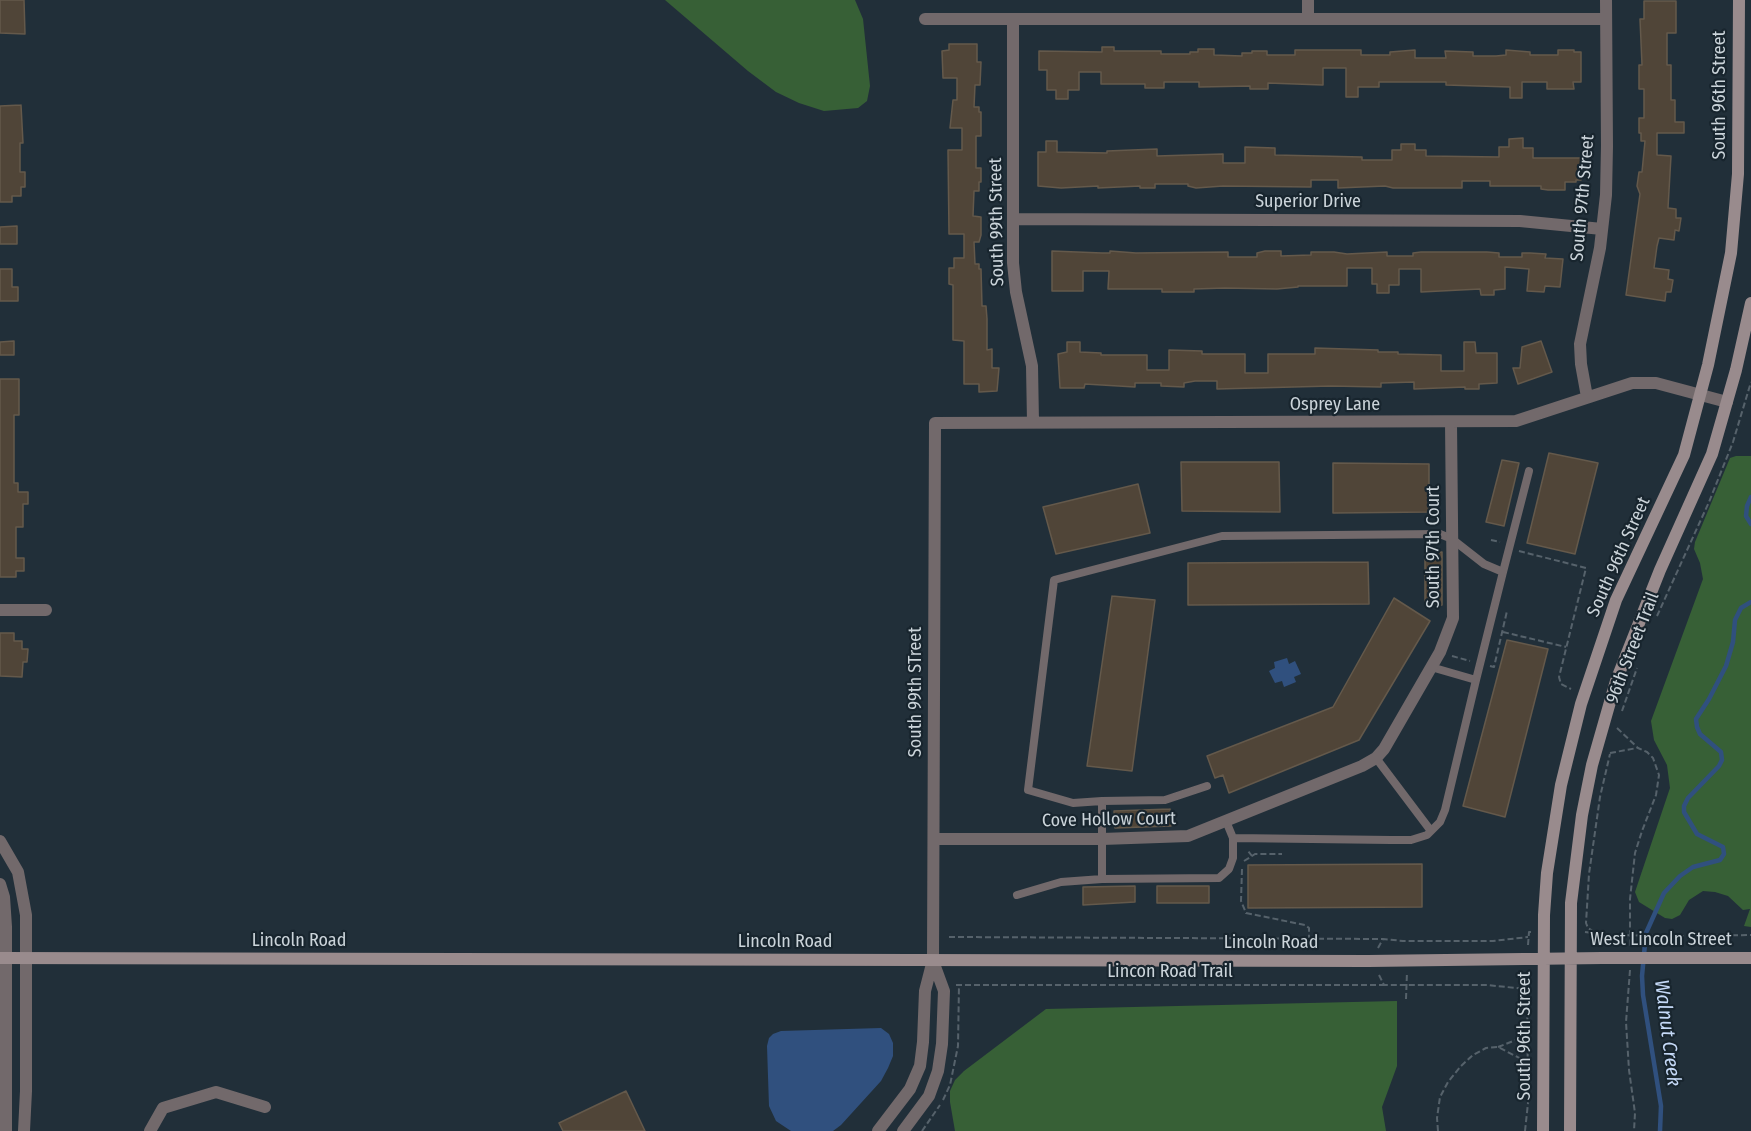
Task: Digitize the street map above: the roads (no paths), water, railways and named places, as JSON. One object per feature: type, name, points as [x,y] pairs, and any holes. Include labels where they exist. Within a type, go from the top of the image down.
[{"type":"main road","name":"South 96th Street","points":[[1543,1131],[1545,904],[1552,832],[1581,704],[1616,600],[1684,455],[1700,395],[1731,253],[1738,174],[1739,0]]},
{"type":"main road","points":[[1570,1131],[1571,903],[1576,855],[1592,765],[1616,681],[1660,570],[1712,454],[1736,370],[1751,303]]},
{"type":"main road","name":"Lincoln Road","points":[[3,958],[1368,961],[1571,958]]},
{"type":"main road","name":"West Lincoln Street","points":[[1571,958],[1751,958]]},
{"type":"street","points":[[1308,0],[1308,19]]},
{"type":"street","name":"South 97th Street","points":[[1587,397],[1580,344],[1602,229],[1607,146],[1606,0]]},
{"type":"street","points":[[925,19],[1606,20]]},
{"type":"street","name":"South 99th Street","points":[[1013,19],[1014,273],[1032,366],[1033,422]]},
{"type":"street","name":"Superior Drive","points":[[1013,219],[1520,221],[1602,229]]},
{"type":"street","name":"Osprey Lane","points":[[935,423],[1516,421],[1632,383],[1656,384],[1727,402]]},
{"type":"street","name":"South 99th STreet","points":[[933,960],[935,423]]},
{"type":"street","name":"South 97th Court","points":[[1376,758],[1384,749],[1431,667],[1448,634],[1453,618],[1451,423]]},
{"type":"street","points":[[0,610],[46,610]]},
{"type":"street","name":"Cove Hollow Court","points":[[934,839],[1102,839],[1188,836],[1362,766],[1376,758]]},
{"type":"street","points":[[0,841],[18,872],[26,915],[24,1131]]},
{"type":"street","points":[[0,884],[4,897],[6,927],[3,958],[6,1131]]},
{"type":"street","points":[[878,1131],[910,1089],[920,1066],[925,991],[933,960]]},
{"type":"street","points":[[903,1131],[929,1096],[938,1071],[942,1044],[944,991],[933,960]]},
{"type":"street","points":[[150,1131],[163,1108],[216,1092],[265,1107]]},
{"type":"lane","points":[[1233,838],[1411,840],[1422,837],[1440,822],[1445,810],[1529,471]]},
{"type":"lane","points":[[1207,786],[1165,800],[1073,803],[1028,790],[1054,580],[1222,536],[1440,534],[1452,539],[1479,561],[1503,572]]},
{"type":"lane","points":[[1431,667],[1476,680]]},
{"type":"lane","points":[[1376,758],[1431,831]]},
{"type":"lane","points":[[1102,801],[1102,879]]},
{"type":"lane","points":[[1017,895],[1061,882],[1102,879],[1219,878],[1229,869],[1233,858],[1233,838],[1226,821]]},
{"type":"water","points":[[1287,658],[1289,664],[1295,661],[1301,674],[1294,677],[1296,682],[1284,687],[1282,681],[1275,683],[1269,671],[1275,668],[1274,662]]},
{"type":"water","points":[[881,1028],[889,1034],[893,1043],[893,1056],[881,1081],[841,1125],[833,1131],[791,1131],[776,1121],[769,1106],[767,1046],[773,1034],[781,1031]]},
{"type":"waterway","name":"Walnut Creek","points":[[1751,497],[1746,516],[1751,524]]},
{"type":"waterway","name":"Walnut Creek","points":[[1660,1131],[1661,1106],[1643,995],[1642,976],[1646,933],[1664,893],[1680,876],[1693,867],[1720,860],[1724,854],[1723,847],[1697,834],[1684,812],[1684,806],[1688,798],[1722,760],[1721,752],[1700,734],[1696,719],[1726,666],[1733,642],[1735,620],[1741,608],[1751,602]]}]
